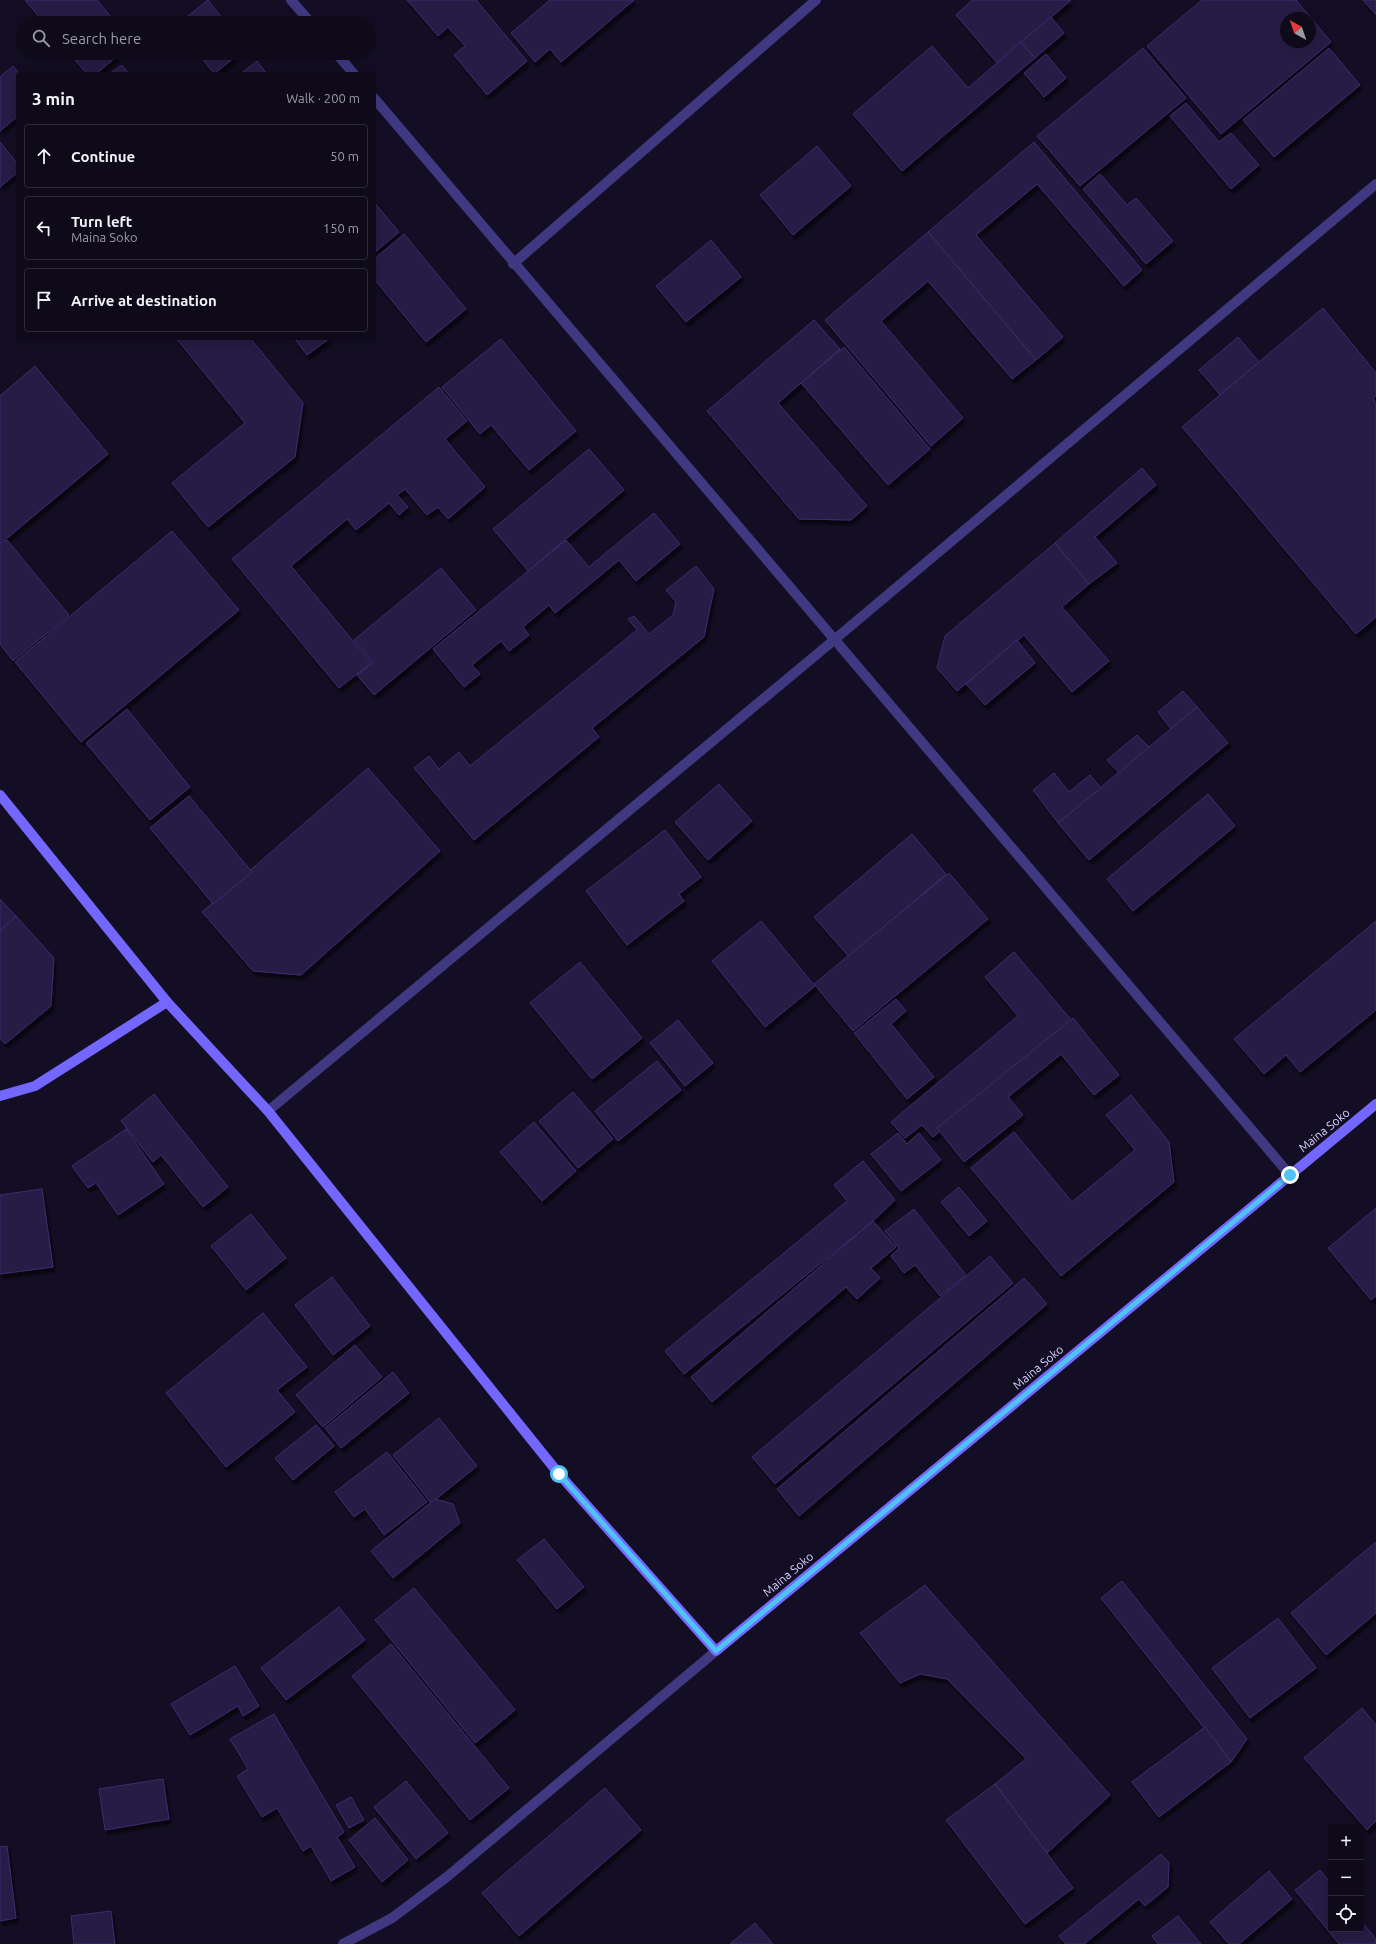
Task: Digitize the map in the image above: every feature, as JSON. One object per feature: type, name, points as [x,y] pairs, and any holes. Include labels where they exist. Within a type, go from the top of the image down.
[{"type":"street","points":[[291,0],[305,16]]},
{"type":"street","points":[[513,264],[816,0]]},
{"type":"street","points":[[342,60],[352,72]]},
{"type":"street","points":[[376,100],[513,264],[1290,1175]]},
{"type":"street","points":[[268,1111],[834,640],[1376,184]]},
{"type":"street","points":[[0,796],[167,1002],[268,1111],[559,1474],[716,1651],[448,1876],[392,1918],[342,1944]]},
{"type":"street","points":[[0,1096],[34,1086],[167,1002]]},
{"type":"street","name":"Maina Soko","points":[[716,1651],[1376,1104]]},
{"type":"building","points":[[25,0],[97,0],[110,16],[38,16]]},
{"type":"building","points":[[208,0],[221,16],[188,16]]},
{"type":"building","points":[[407,0],[476,0],[527,61],[487,95],[454,55],[465,46],[448,27],[438,36]]},
{"type":"building","points":[[550,0],[634,0],[561,62],[550,49],[535,62],[511,33]]},
{"type":"building","points":[[972,0],[1071,0],[998,64],[956,15]]},
{"type":"building","points":[[1202,0],[1296,0],[1306,12],[1280,12],[1280,48],[1316,48],[1316,24],[1331,42],[1221,134],[1147,46]]},
{"type":"building","points":[[1363,0],[1376,0],[1376,15]]},
{"type":"building","points":[[1051,17],[1064,33],[1035,58],[1021,42]]},
{"type":"building","points":[[1021,42],[1035,58],[902,171],[853,114],[932,46],[968,88]]},
{"type":"building","points":[[1143,48],[1186,98],[1080,186],[1037,136]]},
{"type":"building","points":[[1329,48],[1360,85],[1274,157],[1243,120]]},
{"type":"building","points":[[1046,54],[1066,78],[1044,97],[1024,73]]},
{"type":"building","points":[[75,60],[113,60],[98,72],[85,72]]},
{"type":"building","points":[[203,60],[231,60],[216,72],[212,72]]},
{"type":"building","points":[[257,61],[265,72],[243,72]]},
{"type":"building","points":[[122,65],[127,72],[112,72]]},
{"type":"building","points":[[13,66],[18,72],[16,72],[16,118],[0,131],[0,77]]},
{"type":"building","points":[[1186,103],[1219,142],[1231,133],[1259,165],[1231,189],[1170,116]]},
{"type":"building","points":[[0,142],[16,162],[16,174],[0,187]]},
{"type":"building","points":[[1034,142],[1142,270],[1124,286],[1037,184],[976,235],[1063,337],[1036,360],[928,232]]},
{"type":"building","points":[[817,146],[851,186],[793,235],[760,195]]},
{"type":"building","points":[[1100,174],[1127,205],[1136,198],[1173,241],[1146,264],[1083,189]]},
{"type":"building","points":[[376,204],[399,232],[376,251]]},
{"type":"building","points":[[928,232],[1036,360],[1012,379],[928,281],[881,321],[963,418],[931,446],[825,320]]},
{"type":"building","points":[[404,234],[466,309],[426,342],[376,281],[376,257]]},
{"type":"building","points":[[711,240],[741,277],[686,322],[656,286]]},
{"type":"building","points":[[1323,308],[1376,373],[1376,396],[1373,398],[1376,403],[1376,617],[1356,634],[1182,427]]},
{"type":"building","points":[[814,320],[840,349],[778,403],[867,506],[851,520],[799,519],[707,411]]},
{"type":"building","points":[[1238,337],[1259,362],[1220,395],[1199,370]]},
{"type":"building","points":[[501,339],[576,431],[529,470],[491,425],[480,434],[442,387]]},
{"type":"building","points":[[178,340],[252,340],[303,403],[295,457],[208,527],[172,483],[245,423]]},
{"type":"building","points":[[296,340],[327,340],[307,355]]},
{"type":"building","points":[[844,347],[930,449],[888,485],[801,383]]},
{"type":"building","points":[[35,366],[108,454],[0,544],[0,396]]},
{"type":"building","points":[[439,387],[467,421],[445,439],[485,487],[448,519],[438,507],[427,515],[405,489],[397,495],[408,507],[399,515],[389,503],[356,530],[347,519],[291,566],[371,663],[339,688],[232,559]]},
{"type":"building","points":[[589,449],[624,490],[528,571],[493,529]]},
{"type":"building","points":[[1142,468],[1156,485],[1095,537],[1117,563],[1089,584],[1055,543]]},
{"type":"building","points":[[654,513],[680,544],[636,581],[619,560],[555,613],[549,605],[523,627],[529,635],[509,651],[501,641],[472,665],[480,674],[464,687],[433,649],[566,540],[589,567]]},
{"type":"building","points":[[172,531],[239,610],[81,742],[15,662]]},
{"type":"building","points":[[7,540],[69,615],[13,661],[0,644],[0,546]]},
{"type":"building","points":[[1055,543],[1089,584],[1062,607],[1109,661],[1072,692],[1024,635],[957,691],[937,668],[945,636]]},
{"type":"building","points":[[696,566],[714,589],[704,637],[592,728],[599,737],[474,840],[414,768],[429,756],[439,769],[459,752],[470,766],[637,630],[628,619],[634,616],[649,634],[673,615],[676,602],[666,590]]},
{"type":"building","points":[[441,568],[476,610],[374,695],[357,675],[373,663],[354,640]]},
{"type":"building","points":[[1017,640],[1035,663],[985,705],[966,684]]},
{"type":"building","points":[[1183,691],[1197,707],[1171,729],[1158,712]]},
{"type":"building","points":[[1197,707],[1228,743],[1089,860],[1058,823]]},
{"type":"building","points":[[127,709],[190,787],[150,820],[86,743]]},
{"type":"building","points":[[1137,735],[1149,747],[1119,773],[1107,760]]},
{"type":"building","points":[[368,768],[440,851],[301,975],[253,971],[202,912]]},
{"type":"building","points":[[1054,773],[1069,792],[1090,775],[1101,788],[1058,823],[1033,790]]},
{"type":"building","points":[[719,784],[752,821],[708,860],[675,822]]},
{"type":"building","points":[[1208,794],[1235,826],[1133,911],[1107,879]]},
{"type":"building","points":[[189,796],[252,872],[213,904],[150,828]]},
{"type":"building","points":[[665,830],[701,877],[679,894],[684,901],[627,945],[586,891]]},
{"type":"building","points":[[912,834],[946,874],[849,957],[814,917]]},
{"type":"building","points":[[949,873],[988,919],[853,1031],[814,984]]},
{"type":"building","points":[[0,899],[16,916],[0,931]]},
{"type":"building","points":[[16,916],[54,958],[51,1006],[5,1044],[0,1038],[0,931]]},
{"type":"building","points":[[761,921],[815,986],[765,1027],[712,961]]},
{"type":"building","points":[[1376,921],[1376,1010],[1300,1072],[1286,1055],[1264,1074],[1234,1039]]},
{"type":"building","points":[[1014,952],[1072,1021],[933,1137],[922,1125],[905,1138],[891,1122],[1018,1016],[985,977]]},
{"type":"building","points":[[580,962],[642,1038],[592,1079],[530,1003]]},
{"type":"building","points":[[896,999],[906,1011],[891,1024],[934,1077],[907,1099],[854,1033]]},
{"type":"building","points":[[1073,1018],[1119,1075],[1094,1095],[1061,1054],[1008,1097],[1023,1115],[964,1162],[937,1128]]},
{"type":"building","points":[[678,1020],[713,1063],[685,1086],[650,1043]]},
{"type":"building","points":[[657,1061],[681,1090],[618,1141],[595,1111]]},
{"type":"building","points":[[573,1092],[613,1139],[578,1168],[539,1121]]},
{"type":"building","points":[[154,1094],[228,1187],[203,1207],[161,1155],[153,1162],[121,1121]]},
{"type":"building","points":[[1131,1095],[1169,1142],[1174,1182],[1061,1276],[971,1168],[1014,1132],[1072,1202],[1135,1150],[1106,1115]]},
{"type":"building","points":[[534,1122],[576,1171],[542,1201],[500,1152]]},
{"type":"building","points":[[126,1129],[164,1184],[118,1215],[96,1183],[88,1188],[72,1166]]},
{"type":"building","points":[[898,1133],[907,1144],[919,1133],[941,1160],[901,1191],[871,1154]]},
{"type":"building","points":[[863,1161],[895,1200],[873,1221],[684,1374],[665,1351],[847,1201],[834,1185]]},
{"type":"building","points":[[959,1187],[987,1221],[969,1236],[941,1202]]},
{"type":"building","points":[[42,1189],[53,1267],[0,1274],[0,1195]]},
{"type":"building","points":[[1376,1208],[1376,1296],[1371,1300],[1328,1248]]},
{"type":"building","points":[[914,1209],[966,1275],[940,1296],[915,1265],[904,1273],[891,1256],[899,1248],[885,1231]]},
{"type":"building","points":[[251,1214],[286,1258],[246,1290],[211,1246]]},
{"type":"building","points":[[873,1221],[896,1247],[871,1268],[880,1278],[857,1299],[846,1287],[712,1402],[691,1377]]},
{"type":"building","points":[[990,1256],[1013,1283],[775,1484],[752,1457]]},
{"type":"building","points":[[332,1277],[370,1326],[333,1355],[295,1305]]},
{"type":"building","points":[[1024,1278],[1047,1304],[799,1516],[777,1489]]},
{"type":"building","points":[[263,1313],[307,1367],[277,1390],[295,1412],[226,1467],[166,1393]]},
{"type":"building","points":[[355,1345],[382,1377],[323,1427],[296,1395]]},
{"type":"building","points":[[393,1372],[409,1393],[341,1448],[325,1428]]},
{"type":"building","points":[[439,1418],[477,1466],[431,1503],[393,1455]]},
{"type":"building","points":[[316,1425],[334,1446],[293,1480],[275,1458]]},
{"type":"building","points":[[387,1452],[427,1502],[384,1535],[365,1509],[354,1517],[335,1492]]},
{"type":"building","points":[[435,1499],[453,1504],[460,1523],[393,1578],[371,1551]]},
{"type":"building","points":[[544,1539],[584,1587],[557,1609],[517,1560]]},
{"type":"building","points":[[1376,1542],[1376,1613],[1326,1655],[1291,1613]]},
{"type":"building","points":[[1122,1581],[1247,1739],[1231,1762],[1101,1598]]},
{"type":"building","points":[[925,1585],[1110,1795],[1047,1853],[995,1784],[1026,1759],[947,1679],[920,1674],[900,1683],[860,1633]]},
{"type":"building","points":[[414,1588],[515,1710],[475,1743],[375,1620]]},
{"type":"building","points":[[339,1607],[365,1640],[286,1700],[261,1668]]},
{"type":"building","points":[[1278,1618],[1316,1668],[1250,1718],[1212,1668]]},
{"type":"building","points":[[391,1644],[509,1788],[470,1820],[352,1676]]},
{"type":"building","points":[[235,1666],[259,1706],[243,1716],[238,1706],[190,1735],[171,1704]]},
{"type":"building","points":[[1362,1708],[1376,1725],[1376,1821],[1367,1830],[1364,1824],[1362,1824],[1304,1758]]},
{"type":"building","points":[[274,1714],[344,1832],[337,1837],[355,1867],[331,1881],[311,1846],[303,1851],[277,1808],[262,1817],[237,1776],[248,1769],[230,1739]]},
{"type":"building","points":[[1205,1727],[1231,1762],[1159,1817],[1132,1782]]},
{"type":"building","points":[[163,1779],[169,1819],[105,1830],[99,1789]]},
{"type":"building","points":[[406,1781],[448,1833],[416,1859],[374,1807]]},
{"type":"building","points":[[995,1784],[1073,1888],[1025,1924],[946,1820]]},
{"type":"building","points":[[605,1788],[641,1830],[519,1936],[482,1893]]},
{"type":"building","points":[[351,1797],[364,1820],[349,1828],[336,1805]]},
{"type":"building","points":[[375,1818],[408,1860],[382,1882],[349,1840]]},
{"type":"building","points":[[7,1846],[16,1918],[0,1921],[0,1847]]},
{"type":"building","points":[[1161,1854],[1169,1863],[1168,1887],[1145,1906],[1139,1899],[1084,1944],[1066,1944],[1059,1936]]},
{"type":"building","points":[[1320,1870],[1328,1880],[1328,1930],[1295,1890]]},
{"type":"building","points":[[1269,1871],[1292,1899],[1239,1944],[1229,1944],[1210,1922]]},
{"type":"building","points":[[111,1911],[115,1944],[74,1944],[71,1916]]},
{"type":"building","points":[[1178,1916],[1201,1944],[1158,1944],[1152,1936]]},
{"type":"building","points":[[755,1923],[773,1944],[730,1944]]},
{"type":"building","points":[[1364,1925],[1376,1939],[1376,1944],[1339,1944],[1329,1932],[1364,1932]]},
{"type":"route","points":[[559,1474],[716,1651],[1290,1175]]}]
